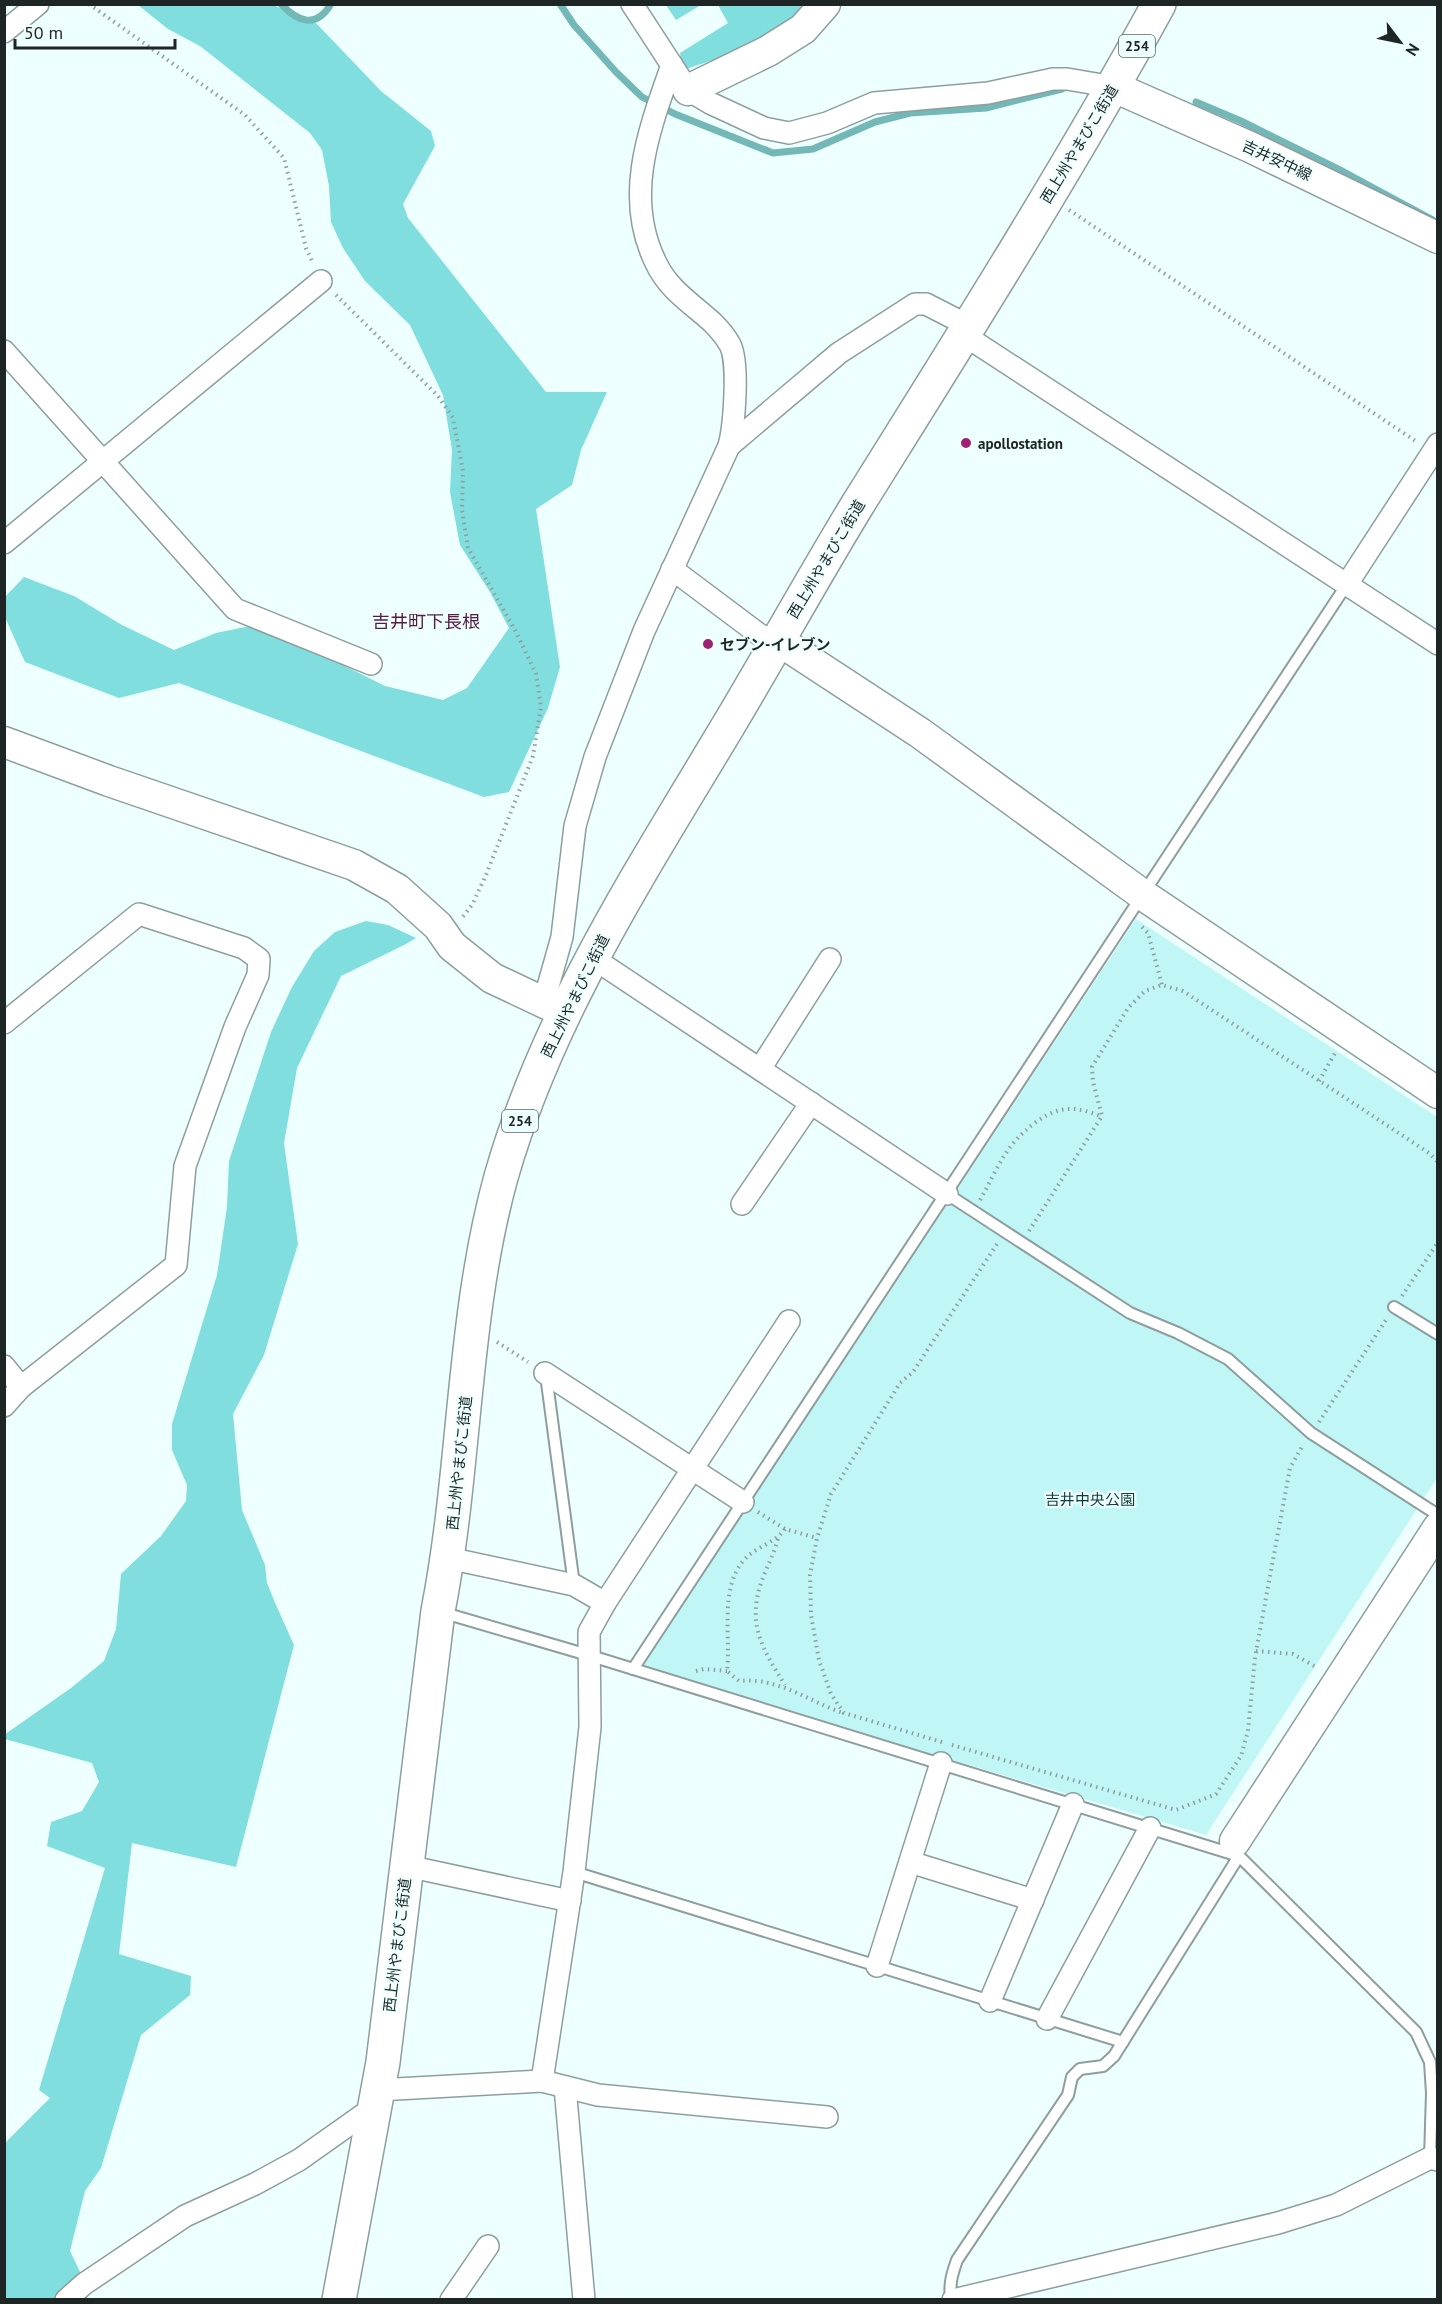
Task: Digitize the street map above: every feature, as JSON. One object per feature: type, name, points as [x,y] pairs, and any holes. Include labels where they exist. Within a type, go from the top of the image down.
[{"type":"highway","name":"西上州やまびこ街道","points":[[339,2300],[376,2098],[438,1611],[448,1558],[481,1261],[502,1175],[532,1086],[555,1001],[593,958],[623,902],[856,509],[1114,87],[1159,4]]},
{"type":"street","points":[[4,32],[38,4]]},
{"type":"street","points":[[632,4],[688,90],[764,128],[789,133],[827,123],[874,103],[988,93],[1053,79],[1067,79],[1114,87]]},
{"type":"street","points":[[688,90],[768,51],[803,29],[825,4]]},
{"type":"street","points":[[4,742],[109,781],[354,865],[397,889],[438,926],[452,946],[492,978],[555,1001],[574,826],[599,747],[644,631],[729,446],[734,429],[735,386],[731,344],[713,323],[673,289],[656,264],[646,237],[639,207],[640,177],[646,141],[672,65]]},
{"type":"street","name":"吉井安中線","points":[[1114,87],[1250,147],[1437,238]]},
{"type":"street","points":[[4,543],[321,281]]},
{"type":"street","points":[[729,446],[839,353],[915,304],[926,304],[1437,644]]},
{"type":"street","points":[[4,351],[235,609],[371,664]]},
{"type":"street","points":[[1347,584],[1436,451]]},
{"type":"street","points":[[672,569],[760,635],[778,640],[920,733],[1136,906],[1437,1094]]},
{"type":"street","points":[[4,1023],[139,914],[244,948],[259,959],[258,975],[235,1028],[185,1166],[176,1265],[21,1387],[4,1406]]},
{"type":"street","points":[[593,958],[947,1194]]},
{"type":"street","points":[[760,1069],[830,959]]},
{"type":"street","points":[[742,1204],[811,1103]]},
{"type":"street","points":[[542,2080],[574,1872],[590,1727],[589,1632],[605,1603],[789,1321]]},
{"type":"street","points":[[4,1366],[21,1387]]},
{"type":"street","points":[[545,1373],[743,1502]]},
{"type":"street","points":[[1237,1848],[1437,1528]]},
{"type":"street","points":[[448,1558],[574,1585],[605,1603]]},
{"type":"street","points":[[877,1966],[941,1763]]},
{"type":"street","points":[[990,2001],[1074,1804]]},
{"type":"street","points":[[1047,2019],[1150,1828]]},
{"type":"street","points":[[910,1862],[1033,1900]]},
{"type":"street","points":[[407,1866],[570,1901]]},
{"type":"street","points":[[66,2300],[84,2284],[185,2216],[255,2184],[299,2160],[376,2098],[542,2080],[598,2095],[827,2117]]},
{"type":"street","points":[[565,2087],[584,2300]]},
{"type":"street","points":[[952,2300],[1298,2217],[1336,2205],[1434,2159]]},
{"type":"street","points":[[451,2300],[488,2246]]},
{"type":"lane","points":[[633,1670],[1347,584]]},
{"type":"lane","points":[[947,1194],[1130,1313],[1228,1359],[1311,1433],[1437,1515]]},
{"type":"lane","points":[[1395,1307],[1437,1334]]},
{"type":"lane","points":[[545,1373],[574,1585]]},
{"type":"lane","points":[[438,1611],[1150,1828],[1237,1848],[1416,2032],[1430,2062],[1434,2159]]},
{"type":"lane","points":[[952,2300],[951,2275],[957,2260],[1068,2095],[1072,2077],[1080,2069],[1103,2066],[1114,2056],[1237,1848]]},
{"type":"lane","points":[[574,1872],[1123,2042]]},
{"type":"path","points":[[89,4],[245,115],[284,158],[306,248],[321,281],[438,396],[453,418],[463,471],[462,510],[468,548],[515,630],[536,674],[541,707],[533,756],[472,905],[446,938]]},
{"type":"path","points":[[1048,196],[1436,451]]},
{"type":"path","points":[[1136,906],[1148,933],[1161,985]]},
{"type":"path","points":[[1022,1241],[1102,1116],[1093,1082],[1092,1067],[1128,1008],[1145,991],[1161,985],[1183,991],[1429,1153],[1437,1162]]},
{"type":"path","points":[[1319,1081],[1339,1047]]},
{"type":"path","points":[[974,1210],[1014,1140],[1040,1119],[1058,1110],[1071,1108],[1102,1116]]},
{"type":"path","points":[[844,1713],[831,1694],[819,1660],[811,1615],[810,1575],[817,1538],[831,1494],[900,1383],[913,1372],[1006,1231]]},
{"type":"path","points":[[778,1538],[758,1548],[744,1560],[735,1575],[728,1601],[728,1671],[740,1682],[752,1680],[785,1686],[819,1705],[844,1713],[1176,1810],[1216,1794],[1241,1756],[1248,1731],[1256,1651],[1290,1468],[1437,1242]]},
{"type":"path","points":[[473,1327],[545,1373]]},
{"type":"path","points":[[743,1502],[785,1529],[817,1538]]},
{"type":"path","points":[[785,1529],[778,1538],[760,1587],[755,1612],[756,1630],[785,1686]]},
{"type":"path","points":[[1256,1651],[1293,1654],[1321,1670]]},
{"type":"green space","name":"吉井中央公園","points":[[1136,919],[1437,1117],[1437,1478],[1206,1835],[641,1668]]},
{"type":"shaded area","points":[[138,5],[273,5],[315,22],[381,91],[431,131],[435,146],[403,204],[408,218],[546,392],[607,392],[581,450],[572,485],[536,509],[560,667],[548,708],[509,792],[484,797],[179,683],[119,698],[25,662],[5,617],[4,598],[24,577],[74,596],[122,625],[174,650],[216,633],[250,626],[283,635],[385,686],[443,700],[467,688],[509,628],[490,592],[460,545],[450,492],[452,450],[443,395],[410,325],[365,281],[343,248],[331,222],[329,186],[322,150],[310,133],[200,46],[168,29]]},
{"type":"shaded area","points":[[666,5],[701,5],[676,20]]},
{"type":"shaded area","points":[[718,5],[811,5],[789,29],[741,51],[683,70],[680,53],[728,23]]},
{"type":"shaded area","points":[[366,921],[388,925],[416,938],[341,976],[297,1068],[284,1143],[298,1244],[264,1355],[233,1414],[242,1510],[265,1565],[267,1583],[294,1645],[236,1867],[132,1843],[119,1954],[191,1976],[190,1995],[141,2035],[101,2168],[85,2191],[70,2251],[81,2274],[56,2299],[5,2299],[5,2143],[50,2098],[39,2090],[105,1868],[47,1846],[51,1822],[82,1811],[99,1782],[92,1763],[5,1739],[4,1735],[71,1688],[104,1661],[116,1629],[121,1574],[161,1536],[186,1501],[187,1485],[172,1450],[172,1424],[217,1275],[227,1207],[229,1161],[271,1032],[292,987],[314,951],[335,932]]},
{"type":"waterway","points":[[281,4],[300,19],[307,20],[319,17],[331,4]]},
{"type":"waterway","points":[[560,4],[574,25],[642,97],[675,114],[773,153],[813,149],[875,122],[910,113],[986,108],[1062,89]]},
{"type":"waterway","points":[[1196,102],[1241,121],[1342,171],[1433,220]]},
{"type":"place","name":"apollostation","points":[[966,443]]},
{"type":"place","name":"セブン-イレブン","points":[[708,644]]},
{"type":"district","name":"吉井町下長根","points":[[426,621]]}]
